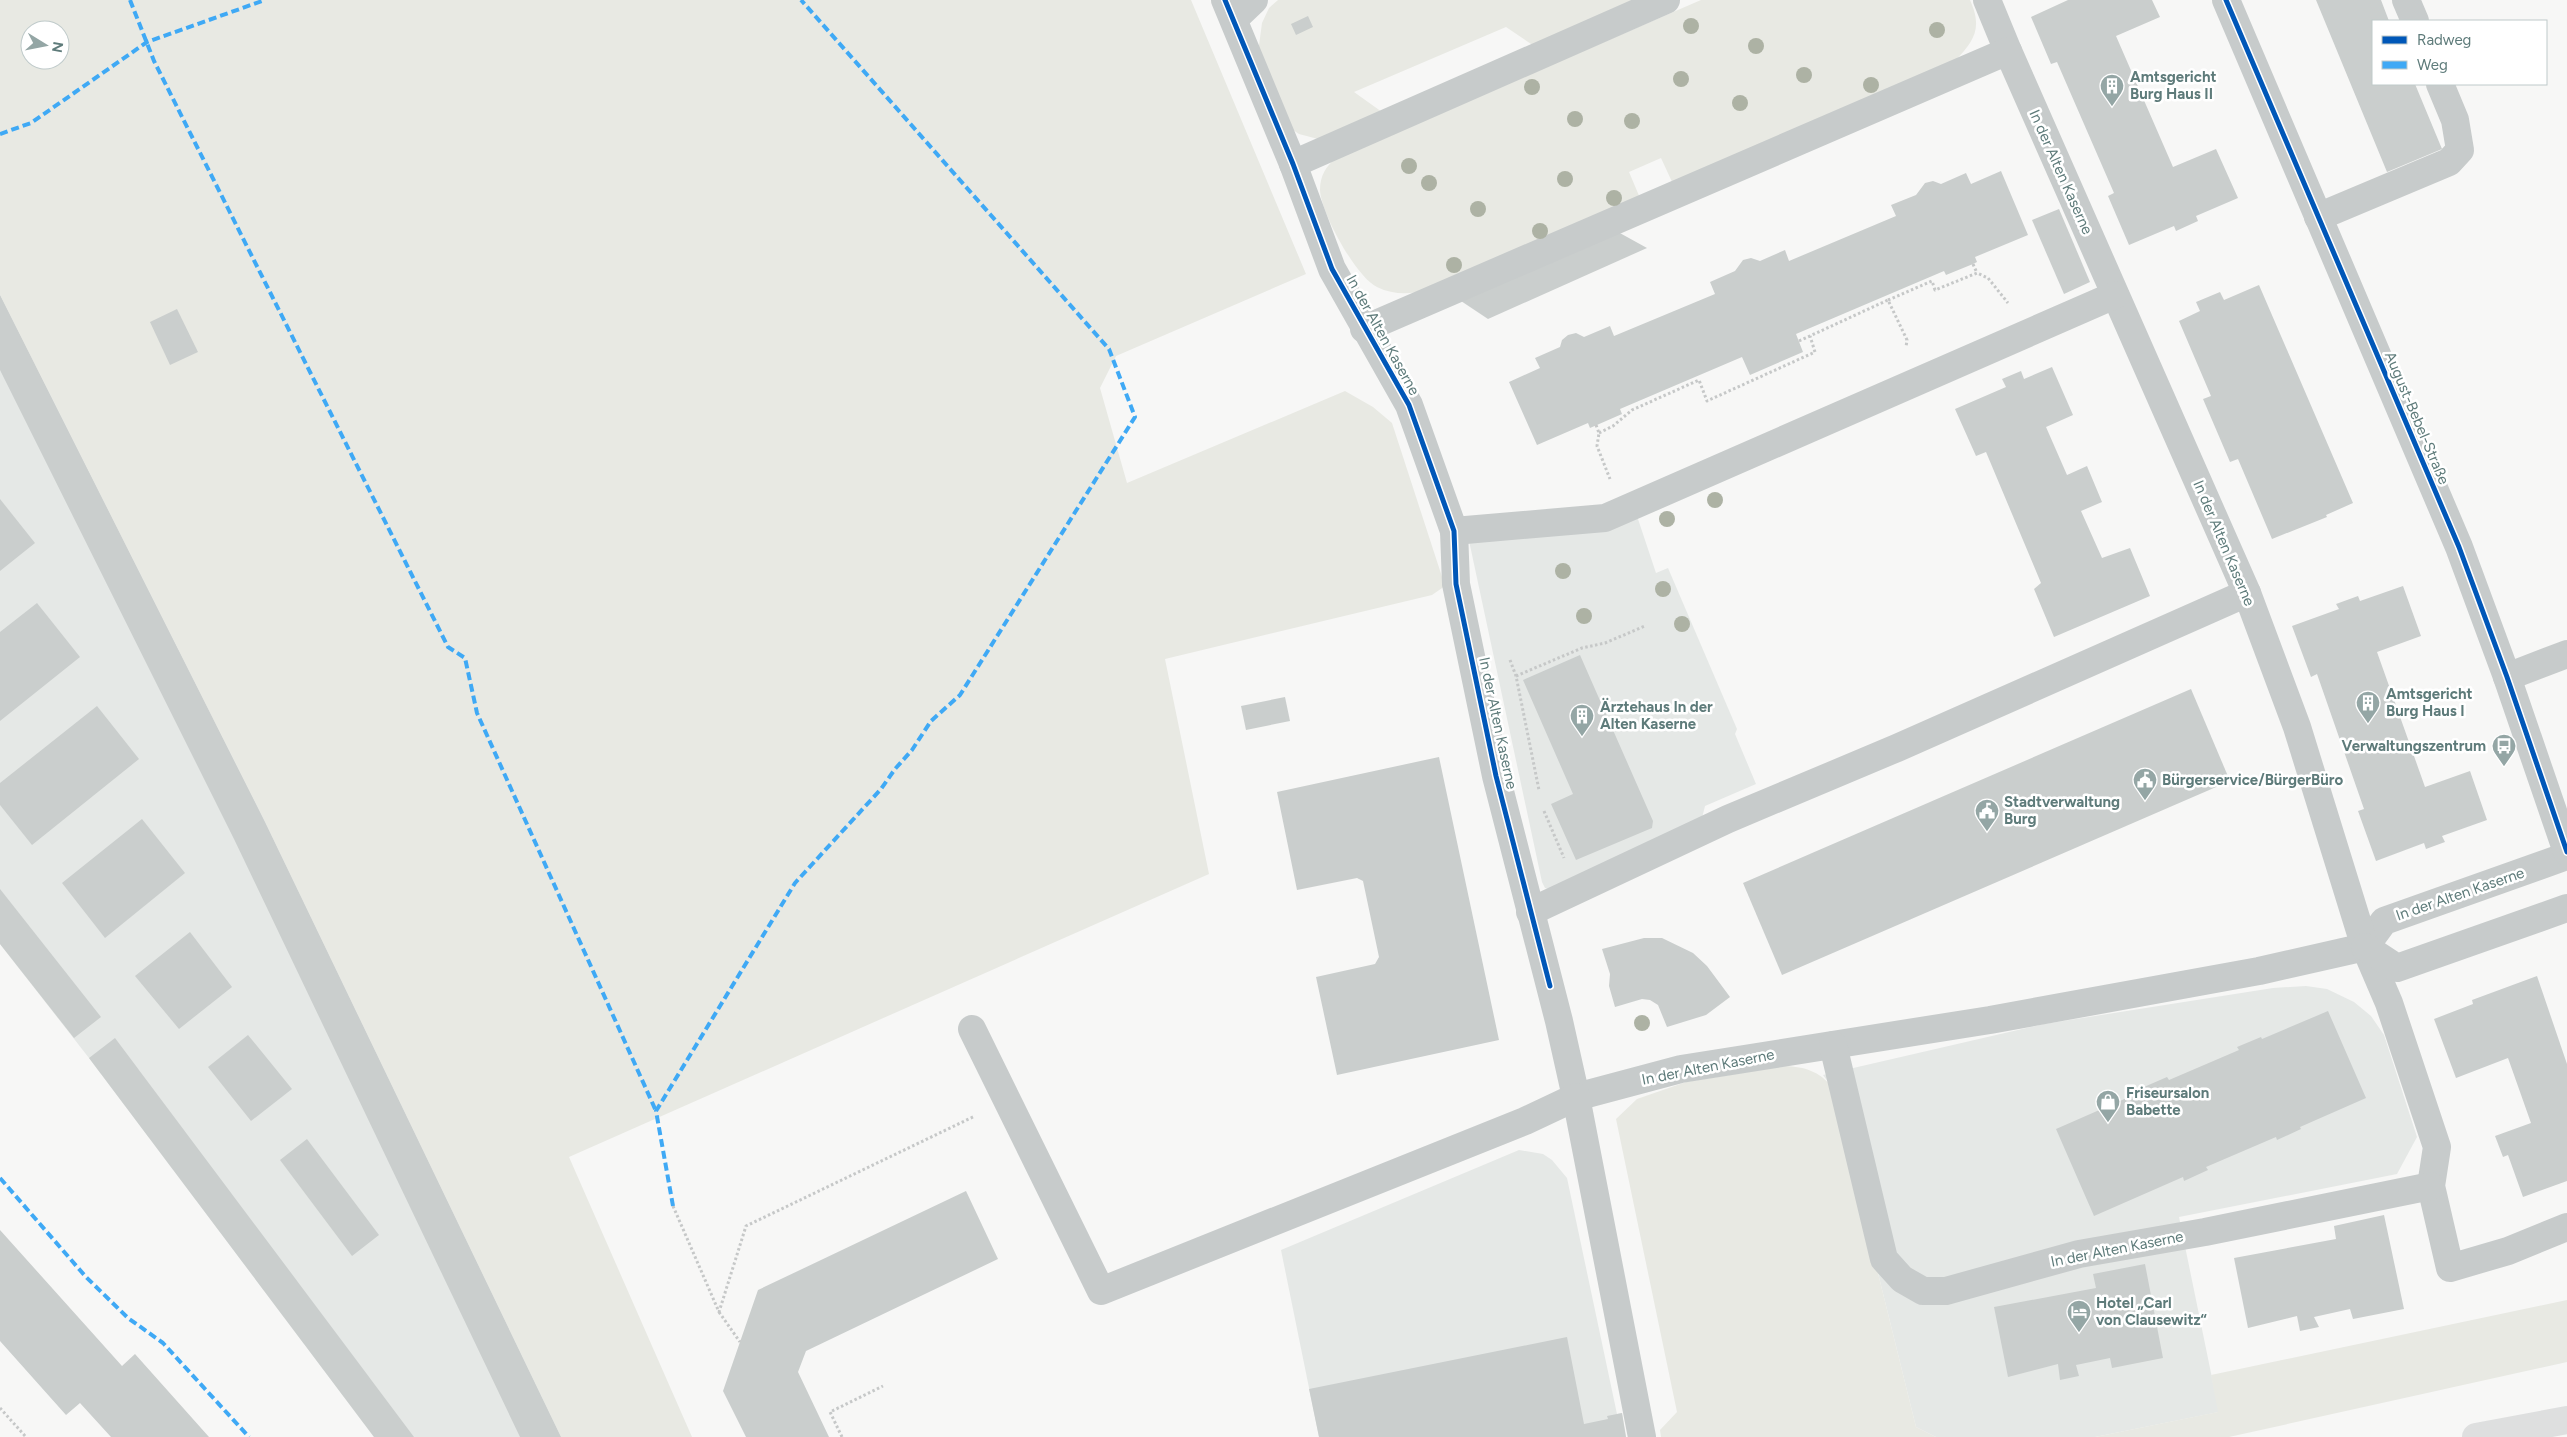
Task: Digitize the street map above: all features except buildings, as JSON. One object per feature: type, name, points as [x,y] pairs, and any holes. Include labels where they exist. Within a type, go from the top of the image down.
[{"type":"main road","points":[[2476,1437],[2567,1420]]},
{"type":"street","points":[[1230,10],[1254,0]]},
{"type":"street","points":[[1292,164],[1666,0]]},
{"type":"street","points":[[1987,0],[2008,51]]},
{"type":"street","name":"August-Bebel-Straße","points":[[2226,0],[2459,547],[2507,678],[2567,854]]},
{"type":"street","points":[[2406,0],[2414,20]]},
{"type":"street","name":"In der Alten Kaserne","points":[[1230,10],[1332,269],[1364,329],[1409,405],[1454,531],[1456,584],[1496,776],[1550,986],[1576,1097],[1681,1069],[1990,1020],[2221,978],[2365,947],[2384,921],[2567,854]]},
{"type":"street","name":"In der Alten Kaserne","points":[[1364,329],[2008,51],[2247,593],[2297,727],[2365,947],[2389,1003],[2437,1147],[2431,1186],[2450,1268],[2508,1251],[2567,1227]]},
{"type":"street","points":[[2318,217],[2449,162],[2460,150],[2455,120],[2440,85]]},
{"type":"street","points":[[1454,531],[1605,518],[2115,295]]},
{"type":"street","points":[[1530,912],[1728,820],[1888,752],[2247,593]]},
{"type":"street","points":[[2507,678],[2567,654]]},
{"type":"street","points":[[2365,947],[2398,968],[2567,908]]},
{"type":"street","points":[[972,1029],[1101,1291],[1525,1121],[1576,1097],[1642,1437]]},
{"type":"street","name":"In der Alten Kaserne","points":[[1833,1045],[1884,1259],[1902,1279],[1923,1291],[1946,1291],[2079,1254],[2205,1232],[2431,1186]]},
{"type":"path","points":[[1973,264],[1977,274]]},
{"type":"path","points":[[1799,341],[1932,281],[1935,290],[1977,274],[1988,278],[2031,331]]},
{"type":"path","points":[[1888,300],[1907,340],[1899,388]]},
{"type":"path","points":[[1599,433],[1613,426],[1632,410],[1699,380],[1707,401],[1815,352],[1810,336]]},
{"type":"path","points":[[1596,425],[1599,433],[1598,446],[1607,468],[1619,511]]},
{"type":"path","points":[[1540,794],[1516,676],[1582,648],[1606,643],[1644,626]]},
{"type":"path","points":[[1542,803],[1579,890]]},
{"type":"path","points":[[719,1312],[746,1226],[1008,1101]]},
{"type":"path","points":[[673,1206],[719,1312],[740,1342]]},
{"type":"path","points":[[842,1437],[830,1412],[883,1386]]},
{"type":"path","points":[[0,1408],[26,1437]]},
{"type":"shaded area","points":[[0,0],[1191,0],[1306,274],[1116,356],[1100,388],[1127,483],[1345,391],[1373,407],[1392,423],[1445,586],[1432,595],[1165,659],[1209,874],[569,1157],[692,1437],[561,1437],[265,822],[0,295]]},
{"type":"shaded area","points":[[1278,0],[1642,0],[1534,46],[1506,27],[1354,92],[1382,112],[1318,139],[1299,134],[1293,130],[1258,53],[1262,23],[1269,8]]},
{"type":"shaded area","points":[[1701,0],[1970,0],[1976,19],[1976,27],[1967,48],[1954,62],[1673,184],[1661,158],[1629,172],[1640,198],[1425,291],[1401,293],[1383,290],[1369,281],[1359,271],[1333,228],[1322,200],[1320,185],[1322,176],[1329,164],[1336,158]]},
{"type":"shaded area","points":[[0,295],[265,822],[561,1437],[374,1437],[89,1058],[0,944]]},
{"type":"shaded area","points":[[1637,516],[1656,573],[1668,568],[1737,729],[1735,734],[1756,784],[1705,806],[1702,818],[1552,890],[1545,888],[1542,882],[1468,536]]},
{"type":"shaded area","points":[[2306,986],[2327,989],[2354,1002],[2371,1016],[2384,1035],[2417,1137],[2397,1174],[2179,1217],[2219,1412],[2095,1437],[1936,1437],[1916,1427],[1832,1087],[1823,1075],[2044,1024],[2273,988]]},
{"type":"shaded area","points":[[1785,1066],[1799,1067],[1811,1071],[1822,1077],[1832,1087],[1916,1427],[1936,1437],[1661,1437],[1660,1430],[1677,1412],[1616,1119],[1637,1099],[1686,1082]]},
{"type":"shaded area","points":[[1519,1150],[1543,1154],[1552,1160],[1567,1178],[1617,1414],[1622,1413],[1626,1437],[1319,1437],[1281,1250]]},
{"type":"shaded area","points":[[2567,1300],[2567,1362],[2229,1437],[2095,1437],[2218,1412],[2211,1375]]},
{"type":"marked path","points":[[130,0],[154,61],[448,647],[465,658],[477,713],[656,1111]]},
{"type":"marked path","points":[[0,134],[31,123],[147,42],[265,0]]},
{"type":"marked path","points":[[673,1206],[656,1111],[795,883],[881,789],[912,750],[931,721],[960,695],[1135,417],[1109,349],[801,0]]},
{"type":"marked path","points":[[0,1178],[86,1277],[128,1318],[163,1343],[249,1437]]},
{"type":"cycle path","points":[[1225,0],[1293,164],[1332,269],[1409,405],[1454,531],[1456,584],[1496,776],[1550,986]]},
{"type":"cycle path","points":[[2226,0],[2459,547],[2507,677],[2567,852]]},
{"type":"place","name":"Amtsgericht Burg Haus II","points":[[2112,107]]},
{"type":"place","name":"Amtsgericht Burg Haus I","points":[[2368,724]]},
{"type":"place","name":"Ärztehaus In der Alten Kaserne","points":[[1582,737]]},
{"type":"place","name":"Verwaltungszentrum","points":[[2504,767]]},
{"type":"place","name":"Bürgerservice/BürgerBüro","points":[[2145,801]]},
{"type":"place","name":"Stadtverwaltung Burg","points":[[1987,832]]},
{"type":"place","name":"Friseursalon Babette","points":[[2108,1123]]},
{"type":"place","name":"Hotel „Carl von Clausewitz“","points":[[2079,1333]]}]
